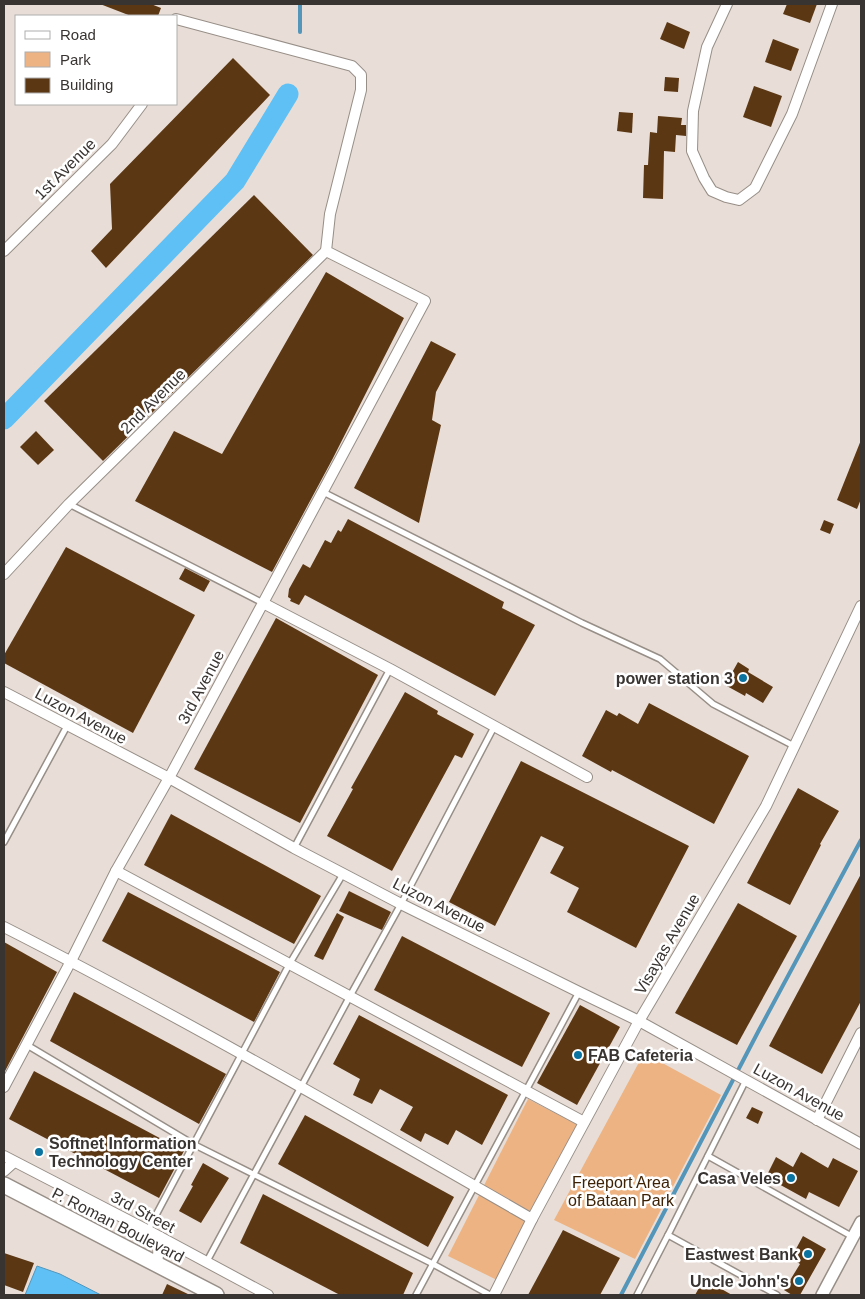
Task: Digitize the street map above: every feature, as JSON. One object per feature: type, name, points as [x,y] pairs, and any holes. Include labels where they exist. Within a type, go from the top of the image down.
[{"type":"main road","name":"P. Roman Boulevard","points":[[4,1185],[216,1295]]},
{"type":"street","points":[[727,4],[707,46],[693,111],[692,151],[712,191],[739,200],[755,188],[792,114],[832,4]]},
{"type":"street","points":[[178,20],[352,66],[360,75],[361,90],[330,214],[326,251]]},
{"type":"street","name":"1st Avenue","points":[[4,251],[112,144],[141,105]]},
{"type":"street","name":"3rd Avenue","points":[[4,1087],[116,871],[264,604],[322,491],[425,300],[326,251]]},
{"type":"street","name":"2nd Avenue","points":[[4,574],[69,504],[326,251]]},
{"type":"street","points":[[264,604],[390,669],[587,776]]},
{"type":"street","name":"Visayas Avenue","points":[[492,1295],[639,1020],[766,806],[861,606]]},
{"type":"street","name":"Luzon Avenue","points":[[4,692],[169,778],[294,848],[401,904],[578,992],[639,1020],[861,1144]]},
{"type":"street","points":[[116,871],[584,1122]]},
{"type":"street","points":[[4,927],[71,961],[302,1087],[532,1219]]},
{"type":"street","points":[[817,1120],[861,1033]]},
{"type":"street","name":"3rd Street","points":[[4,1156],[268,1295]]},
{"type":"street","points":[[4,1171],[14,1162]]},
{"type":"street","points":[[822,1295],[861,1222]]},
{"type":"street","points":[[158,1264],[160,1237]]},
{"type":"lane","points":[[322,491],[582,624],[660,659],[713,704],[794,746]]},
{"type":"lane","points":[[69,504],[264,604]]},
{"type":"lane","points":[[294,848],[390,669]]},
{"type":"lane","points":[[4,842],[68,725]]},
{"type":"lane","points":[[206,1263],[401,904],[494,727]]},
{"type":"lane","points":[[147,1230],[290,963],[343,874]]},
{"type":"lane","points":[[416,1295],[578,992]]},
{"type":"lane","points":[[27,1045],[193,1144],[492,1295]]},
{"type":"lane","points":[[637,1295],[708,1156],[743,1078]]},
{"type":"lane","points":[[708,1156],[854,1237]]},
{"type":"lane","points":[[668,1235],[777,1295]]},
{"type":"green space","name":"Freeport Area of Bataan Park","points":[[644,1053],[721,1095],[635,1259],[554,1220]]},
{"type":"green space","points":[[528,1099],[578,1125],[497,1280],[448,1256]]},
{"type":"water","points":[[37,1266],[60,1274],[101,1295],[25,1295]]},
{"type":"building","points":[[100,4],[151,4],[161,8],[158,15],[128,15]]},
{"type":"building","points":[[787,4],[817,4],[810,23],[783,14]]},
{"type":"building","points":[[667,22],[690,32],[684,49],[660,39]]},
{"type":"building","points":[[773,39],[799,49],[791,71],[765,62]]},
{"type":"building","points":[[233,58],[270,95],[106,268],[91,251],[112,229],[110,184]]},
{"type":"building","points":[[665,77],[679,78],[678,92],[664,91]]},
{"type":"building","points":[[754,86],[782,96],[771,127],[743,117]]},
{"type":"building","points":[[619,112],[633,113],[632,133],[617,131]]},
{"type":"building","points":[[658,116],[682,118],[681,125],[686,125],[686,136],[676,135],[675,152],[664,151],[663,199],[643,198],[644,165],[648,165],[650,132],[657,133]]},
{"type":"building","points":[[254,195],[313,255],[103,461],[44,401]]},
{"type":"building","points":[[326,272],[404,318],[332,460],[272,572],[135,501],[174,431],[222,454]]},
{"type":"building","points":[[431,341],[456,354],[436,392],[432,420],[441,425],[419,523],[354,488]]},
{"type":"building","points":[[36,431],[54,450],[38,465],[20,447]]},
{"type":"building","points":[[861,440],[861,499],[857,509],[837,500]]},
{"type":"building","points":[[348,519],[504,602],[502,608],[535,625],[495,696],[305,595],[299,605],[290,601],[291,599],[288,597],[289,589],[303,564],[310,568],[325,540],[331,543],[338,530],[341,532]]},
{"type":"building","points":[[824,520],[834,524],[830,534],[820,530]]},
{"type":"building","points":[[66,547],[195,615],[133,733],[4,663],[4,655]]},
{"type":"building","points":[[185,568],[210,581],[204,592],[179,579]]},
{"type":"building","points":[[276,618],[378,675],[300,823],[194,769]]},
{"type":"building","name":"power station 3","points":[[738,662],[749,669],[748,672],[773,687],[763,703],[746,693],[745,696],[725,685]]},
{"type":"building","points":[[405,692],[438,711],[437,714],[474,734],[462,758],[455,755],[392,871],[327,836],[353,789],[351,788]]},
{"type":"building","points":[[649,703],[749,756],[714,824],[582,756],[606,710],[617,716],[619,713],[638,724]]},
{"type":"building","points":[[521,761],[689,846],[636,948],[567,912],[579,888],[550,873],[564,847],[541,836],[495,926],[449,902]]},
{"type":"building","points":[[798,788],[839,811],[820,844],[790,905],[747,883]]},
{"type":"building","points":[[171,814],[321,896],[294,944],[144,865]]},
{"type":"building","points":[[861,874],[861,1001],[822,1074],[769,1046]]},
{"type":"building","points":[[349,891],[391,912],[382,930],[339,911]]},
{"type":"building","points":[[128,892],[280,972],[254,1022],[102,941]]},
{"type":"building","points":[[738,903],[797,936],[737,1045],[675,1013]]},
{"type":"building","points":[[337,913],[344,917],[323,960],[314,956]]},
{"type":"building","points":[[402,936],[550,1013],[522,1067],[374,990]]},
{"type":"building","points":[[4,942],[57,972],[4,1073]]},
{"type":"building","points":[[74,992],[226,1074],[199,1124],[50,1041]]},
{"type":"building","name":"FAB Cafeteria","points":[[580,1005],[620,1027],[577,1105],[537,1083]]},
{"type":"building","points":[[359,1015],[508,1095],[482,1145],[456,1130],[448,1145],[425,1133],[421,1142],[400,1130],[413,1107],[380,1089],[372,1104],[353,1095],[360,1079],[333,1064]]},
{"type":"building","points":[[34,1071],[184,1151],[159,1198],[9,1119]]},
{"type":"building","points":[[752,1107],[763,1112],[758,1124],[746,1118]]},
{"type":"building","points":[[305,1115],[454,1197],[428,1247],[278,1164]]},
{"type":"building","points":[[801,1152],[828,1168],[833,1158],[858,1171],[839,1207],[809,1192],[806,1199],[766,1177],[776,1157],[793,1167]]},
{"type":"building","points":[[203,1163],[229,1178],[201,1223],[179,1211]]},
{"type":"building","points":[[263,1194],[413,1273],[403,1295],[340,1295],[240,1243]]},
{"type":"building","points":[[563,1230],[620,1258],[600,1295],[528,1295]]},
{"type":"building","points":[[803,1236],[826,1249],[800,1295],[792,1295],[784,1290],[800,1264],[791,1258]]},
{"type":"building","points":[[4,1253],[34,1263],[23,1292],[4,1285]]},
{"type":"building","points":[[704,1279],[732,1295],[695,1295]]},
{"type":"building","points":[[167,1284],[190,1295],[162,1295]]},
{"type":"waterway","points":[[300,4],[300,32]]},
{"type":"waterway","points":[[4,419],[235,181],[288,94]]},
{"type":"waterway","points":[[621,1295],[759,1030],[861,840]]},
{"type":"place","name":"power station 3","points":[[743,678]]},
{"type":"place","name":"FAB Cafeteria","points":[[578,1055]]},
{"type":"place","name":"Softnet Information Technology Center","points":[[39,1152]]},
{"type":"place","name":"Casa Veles","points":[[791,1178]]},
{"type":"place","name":"Eastwest Bank","points":[[808,1254]]},
{"type":"place","name":"Uncle John's","points":[[799,1281]]}]
